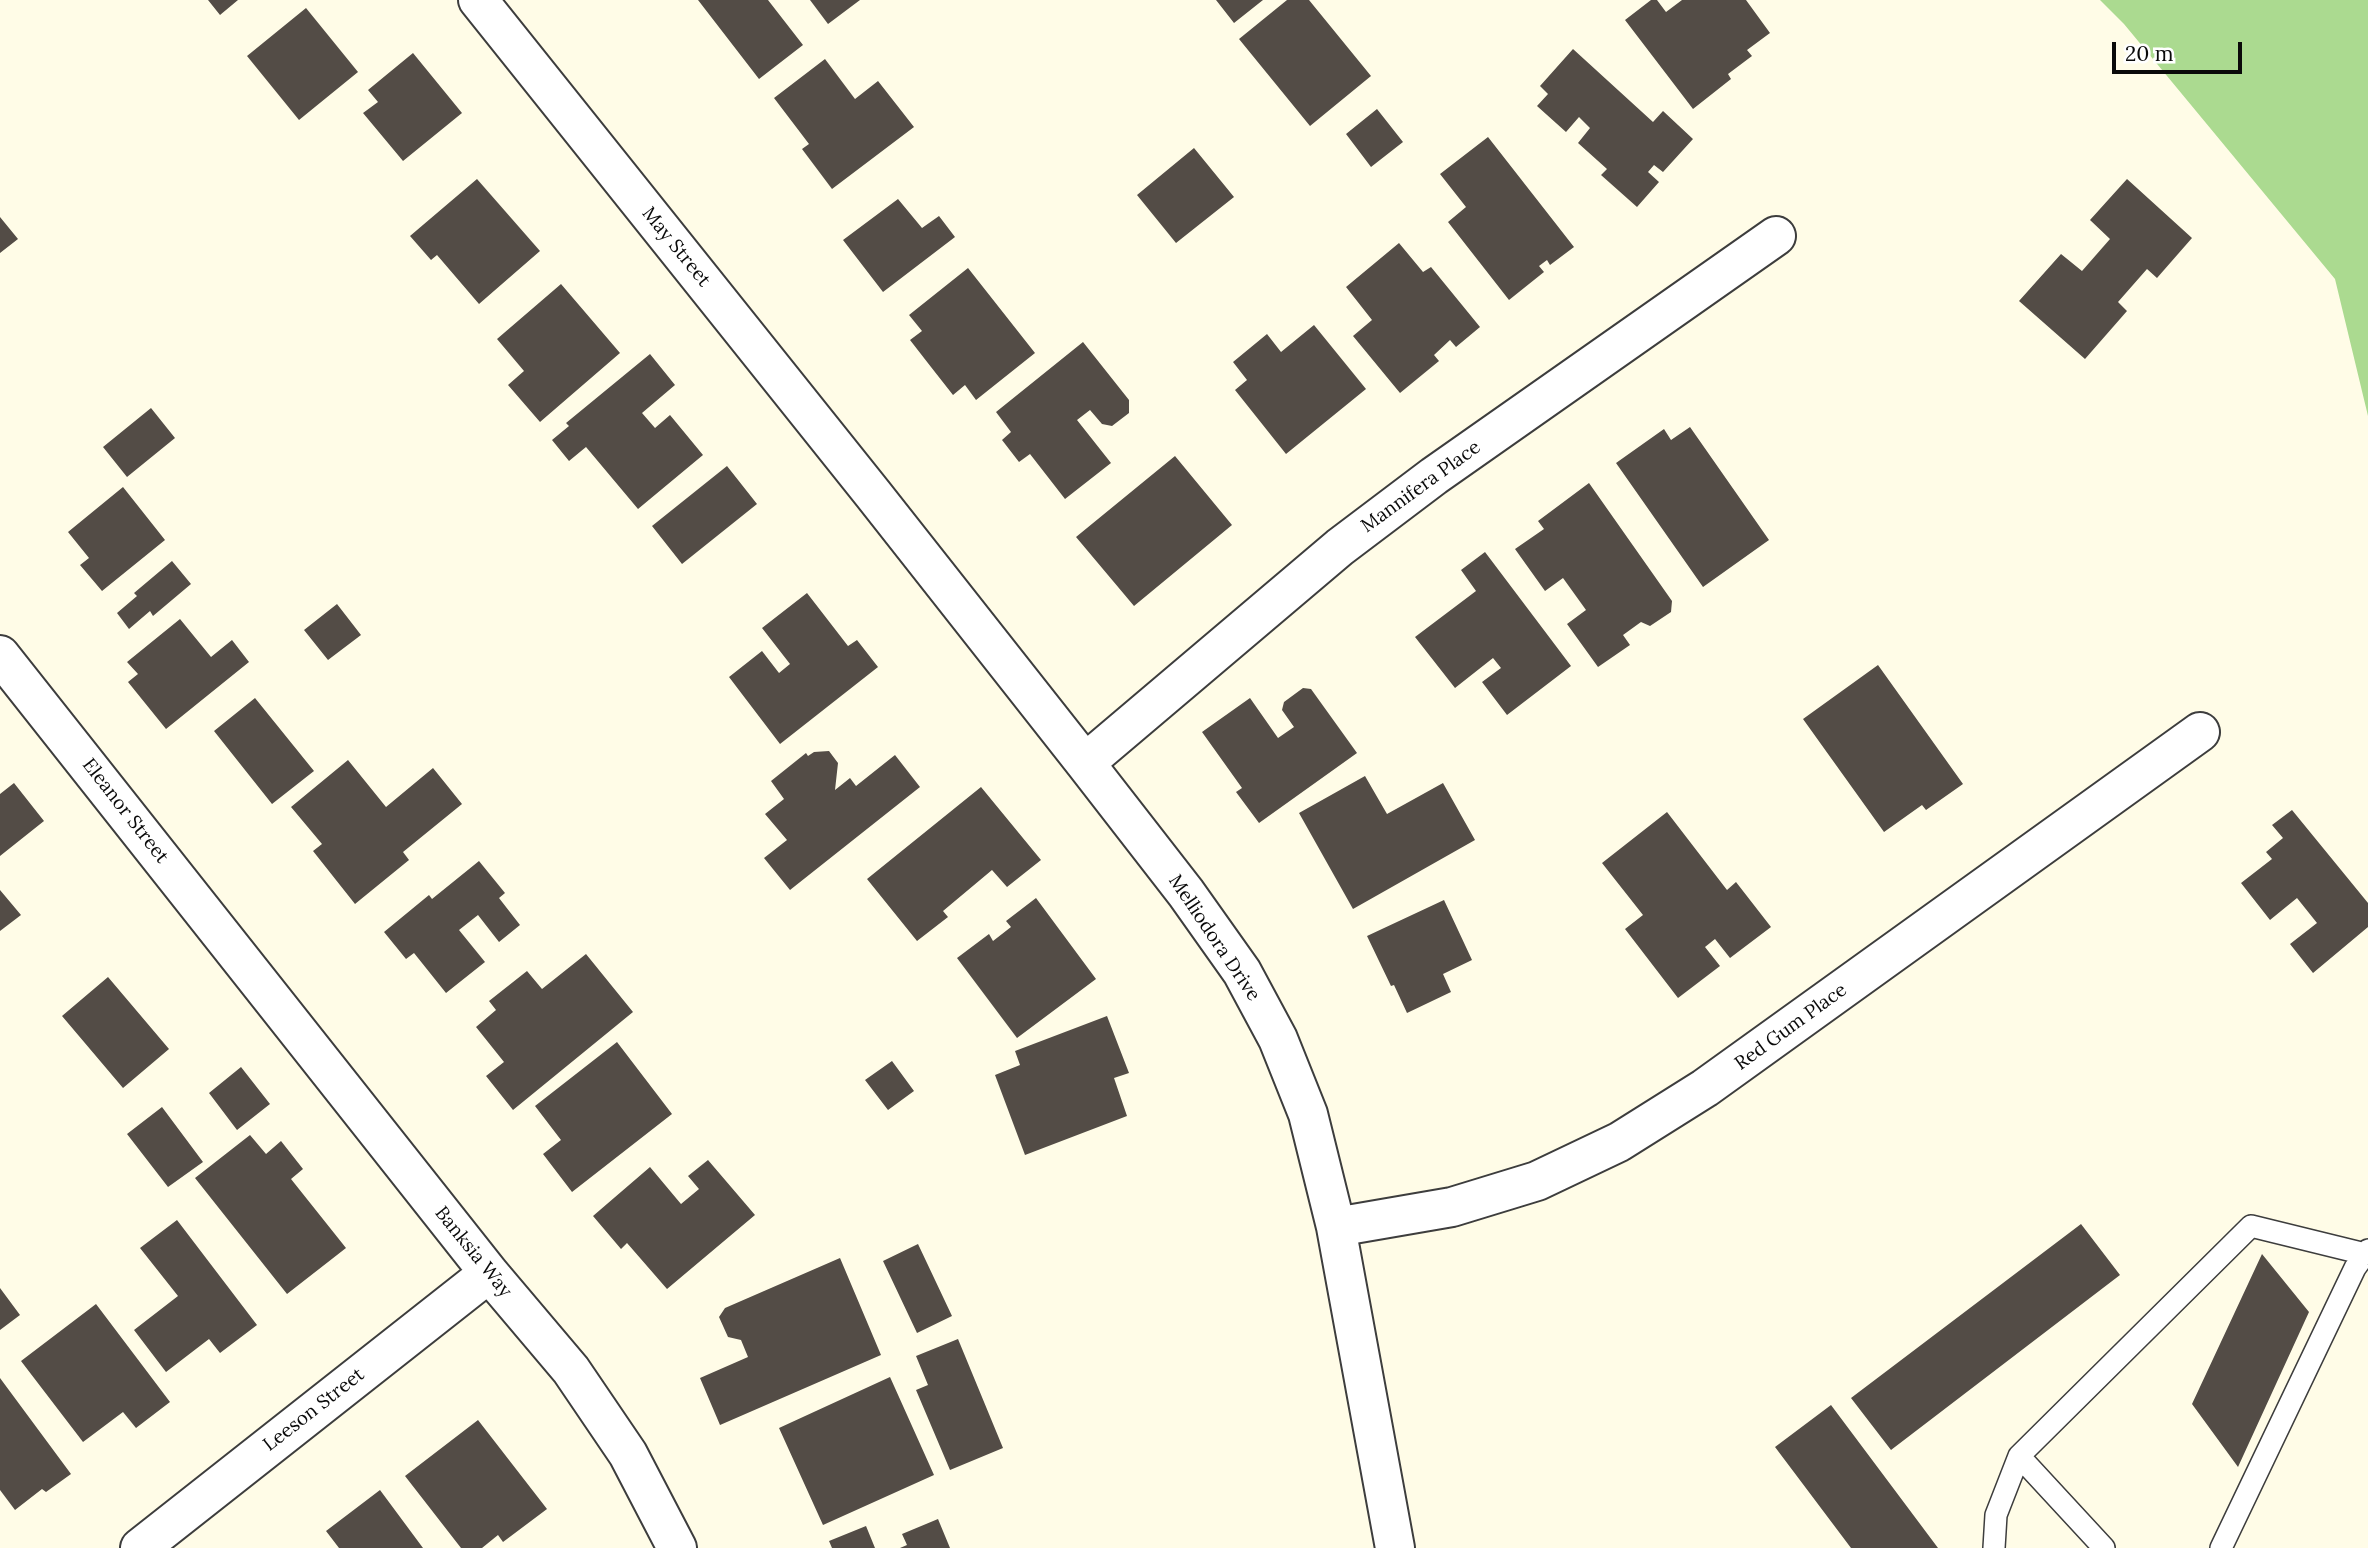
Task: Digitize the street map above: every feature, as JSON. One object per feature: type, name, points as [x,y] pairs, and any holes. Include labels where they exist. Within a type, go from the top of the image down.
[{"type":"street","name":"May Street","points":[[478,0],[873,494]]},
{"type":"street","name":"Mannifera Place","points":[[1085,762],[1340,547],[1434,476],[1776,236]]},
{"type":"street","name":"Melliodora Drive","points":[[873,494],[1186,892],[1242,972],[1278,1039],[1308,1114],[1336,1227],[1395,1548]]},
{"type":"street","name":"Eleanor Street","points":[[0,655],[249,968]]},
{"type":"street","name":"Red Gum Place","points":[[1336,1227],[1452,1206],[1537,1181],[1619,1142],[1705,1088],[2200,732]]},
{"type":"street","name":"Banksia Way","points":[[249,968],[489,1273],[571,1370],[628,1454],[677,1548]]},
{"type":"street","name":"Leeson Street","points":[[140,1548],[489,1273]]},
{"type":"lane","points":[[1994,1548],[1996,1515],[2019,1456],[2251,1226],[2367,1252],[2355,1268],[2221,1548]]},
{"type":"lane","points":[[2019,1456],[2104,1548]]},
{"type":"green space","points":[[2100,0],[2368,0],[2368,416],[2335,279],[2124,24]]},
{"type":"building","points":[[208,0],[238,0],[220,15]]},
{"type":"building","points":[[698,0],[768,0],[803,45],[759,79]]},
{"type":"building","points":[[810,0],[860,0],[828,24]]},
{"type":"building","points":[[1216,0],[1263,0],[1234,23]]},
{"type":"building","points":[[1287,0],[1309,0],[1371,76],[1310,126],[1239,39]]},
{"type":"building","points":[[1651,0],[1657,0],[1666,12],[1682,0],[1746,0],[1770,33],[1747,50],[1752,56],[1728,74],[1731,79],[1693,109],[1625,20]]},
{"type":"building","points":[[306,8],[358,72],[299,120],[247,56]]},
{"type":"building","points":[[1573,49],[1653,122],[1663,111],[1693,139],[1663,172],[1654,165],[1648,172],[1659,182],[1637,207],[1601,175],[1607,169],[1578,143],[1590,128],[1579,117],[1566,132],[1537,106],[1548,94],[1540,86]]},
{"type":"building","points":[[413,53],[462,113],[403,161],[363,113],[378,102],[368,90]]},
{"type":"building","points":[[825,59],[855,99],[878,81],[914,127],[832,189],[802,149],[809,144],[774,98]]},
{"type":"building","points":[[1377,109],[1403,142],[1371,167],[1346,134]]},
{"type":"building","points":[[1488,137],[1574,247],[1550,265],[1547,260],[1539,266],[1544,272],[1509,300],[1448,222],[1466,207],[1440,174]]},
{"type":"building","points":[[1194,148],[1234,197],[1176,243],[1137,195]]},
{"type":"building","points":[[477,179],[540,251],[479,304],[437,255],[431,260],[410,236]]},
{"type":"building","points":[[2127,179],[2192,238],[2157,278],[2147,269],[2118,302],[2127,311],[2085,359],[2019,301],[2061,254],[2082,271],[2110,239],[2090,220]]},
{"type":"building","points":[[898,199],[922,228],[939,216],[955,237],[883,292],[843,240]]},
{"type":"building","points":[[0,217],[18,239],[0,253]]},
{"type":"building","points":[[1399,243],[1423,272],[1431,267],[1480,327],[1456,347],[1450,340],[1434,355],[1439,361],[1400,393],[1353,336],[1372,320],[1346,287]]},
{"type":"building","points":[[968,268],[1035,353],[976,400],[965,385],[953,395],[910,340],[922,331],[909,315]]},
{"type":"building","points":[[561,284],[620,353],[540,422],[508,385],[524,371],[497,339]]},
{"type":"building","points":[[1314,325],[1366,389],[1286,454],[1235,390],[1247,380],[1233,362],[1267,334],[1281,352]]},
{"type":"building","points":[[1083,342],[1129,400],[1129,413],[1112,426],[1102,424],[1090,410],[1077,420],[1111,463],[1065,499],[1030,454],[1019,462],[1002,440],[1011,432],[996,412]]},
{"type":"building","points":[[650,354],[675,385],[642,413],[655,428],[670,415],[703,455],[638,509],[586,447],[569,461],[552,440],[569,426],[566,423]]},
{"type":"building","points":[[151,408],[175,438],[127,477],[103,447]]},
{"type":"building","points":[[1690,427],[1769,540],[1703,587],[1616,463],[1664,429],[1671,440]]},
{"type":"building","points":[[1175,456],[1232,525],[1134,606],[1076,537]]},
{"type":"building","points":[[727,466],[757,504],[682,564],[652,526]]},
{"type":"building","points":[[1589,483],[1672,601],[1671,612],[1650,626],[1641,622],[1623,635],[1630,645],[1598,667],[1567,624],[1586,610],[1563,578],[1545,591],[1515,549],[1544,529],[1538,521]]},
{"type":"building","points":[[123,487],[165,540],[102,591],[80,565],[89,558],[68,532]]},
{"type":"building","points":[[1485,552],[1571,666],[1507,715],[1482,682],[1501,668],[1493,658],[1455,688],[1415,637],[1476,591],[1461,570]]},
{"type":"building","points":[[172,561],[191,584],[153,616],[150,611],[129,629],[117,613],[137,596],[134,593]]},
{"type":"building","points":[[807,593],[848,646],[857,640],[878,667],[780,744],[729,677],[762,651],[779,673],[790,664],[762,628]]},
{"type":"building","points":[[337,604],[361,635],[328,660],[304,630]]},
{"type":"building","points":[[180,619],[211,657],[232,640],[249,662],[166,729],[128,682],[138,674],[127,662]]},
{"type":"building","points":[[1878,665],[1963,784],[1926,810],[1922,805],[1884,832],[1803,719]]},
{"type":"building","points":[[1303,688],[1311,689],[1357,753],[1259,823],[1236,792],[1242,788],[1202,732],[1250,698],[1278,738],[1294,727],[1282,710],[1284,702]]},
{"type":"building","points":[[255,698],[314,771],[272,804],[214,731]]},
{"type":"building","points":[[829,751],[838,763],[835,790],[850,778],[856,786],[895,755],[920,787],[790,890],[764,858],[787,840],[765,814],[784,799],[771,781],[806,753],[808,756],[814,752]]},
{"type":"building","points":[[348,760],[386,807],[433,768],[462,804],[403,852],[409,860],[355,904],[313,851],[322,844],[291,807]]},
{"type":"building","points":[[1365,776],[1387,814],[1443,783],[1475,840],[1353,909],[1299,813]]},
{"type":"building","points":[[14,783],[44,821],[0,856],[0,794]]},
{"type":"building","points":[[981,787],[1041,860],[1007,887],[992,870],[943,911],[948,917],[917,941],[867,879]]},
{"type":"building","points":[[2292,810],[2368,903],[2368,927],[2313,973],[2290,944],[2317,923],[2297,898],[2270,920],[2241,883],[2272,859],[2266,852],[2283,838],[2272,825]]},
{"type":"building","points":[[1667,812],[1727,890],[1736,882],[1771,927],[1730,958],[1715,939],[1705,947],[1720,966],[1678,998],[1625,929],[1643,915],[1602,863]]},
{"type":"building","points":[[479,861],[505,893],[499,898],[520,925],[499,942],[478,915],[459,930],[485,962],[446,993],[414,953],[406,959],[384,932],[429,895],[432,899]]},
{"type":"building","points":[[0,890],[21,915],[0,931]]},
{"type":"building","points":[[1036,898],[1096,979],[1017,1038],[957,958],[989,934],[993,941],[1011,927],[1006,921]]},
{"type":"building","points":[[1444,900],[1472,960],[1443,974],[1451,992],[1407,1013],[1367,936]]},
{"type":"building","points":[[586,954],[633,1012],[513,1110],[486,1076],[504,1062],[476,1027],[496,1010],[489,1001],[527,971],[542,989]]},
{"type":"building","points":[[108,977],[169,1049],[123,1088],[62,1016]]},
{"type":"building","points":[[1107,1016],[1129,1073],[1114,1078],[1127,1116],[1025,1155],[995,1075],[1020,1065],[1015,1051]]},
{"type":"building","points":[[617,1042],[672,1114],[572,1192],[543,1154],[561,1140],[535,1106]]},
{"type":"building","points":[[892,1061],[914,1091],[888,1110],[865,1080]]},
{"type":"building","points":[[241,1067],[270,1104],[237,1130],[209,1093]]},
{"type":"building","points":[[162,1107],[203,1162],[168,1187],[127,1134]]},
{"type":"building","points":[[250,1135],[266,1154],[281,1141],[303,1169],[291,1179],[346,1248],[287,1294],[195,1178]]},
{"type":"building","points":[[708,1160],[755,1215],[667,1289],[627,1243],[621,1249],[593,1216],[650,1167],[681,1204],[699,1189],[688,1176]]},
{"type":"building","points":[[177,1220],[257,1325],[220,1353],[209,1339],[166,1372],[134,1330],[178,1296],[140,1248]]},
{"type":"building","points":[[2081,1224],[2120,1275],[1891,1450],[1851,1398]]},
{"type":"building","points":[[918,1244],[952,1316],[917,1333],[883,1261]]},
{"type":"building","points":[[2262,1254],[2309,1312],[2238,1467],[2192,1404]]},
{"type":"building","points":[[840,1258],[881,1355],[720,1425],[700,1378],[748,1357],[741,1340],[728,1337],[719,1317],[725,1308]]},
{"type":"building","points":[[0,1288],[20,1315],[0,1330]]},
{"type":"building","points":[[96,1304],[170,1402],[136,1428],[123,1412],[83,1442],[21,1361]]},
{"type":"building","points":[[958,1339],[1003,1448],[950,1470],[916,1390],[928,1385],[916,1356]]},
{"type":"building","points":[[890,1377],[934,1475],[823,1525],[779,1428]]},
{"type":"building","points":[[0,1378],[71,1474],[46,1492],[42,1489],[15,1510],[0,1490]]},
{"type":"building","points":[[1831,1405],[1938,1548],[1851,1548],[1775,1447]]},
{"type":"building","points":[[478,1420],[547,1509],[503,1542],[498,1535],[482,1548],[461,1548],[405,1476]]},
{"type":"building","points":[[380,1490],[423,1548],[339,1548],[326,1531]]},
{"type":"building","points":[[938,1519],[950,1548],[900,1548],[907,1545],[902,1534]]},
{"type":"building","points":[[866,1526],[875,1548],[832,1548],[829,1541]]}]
